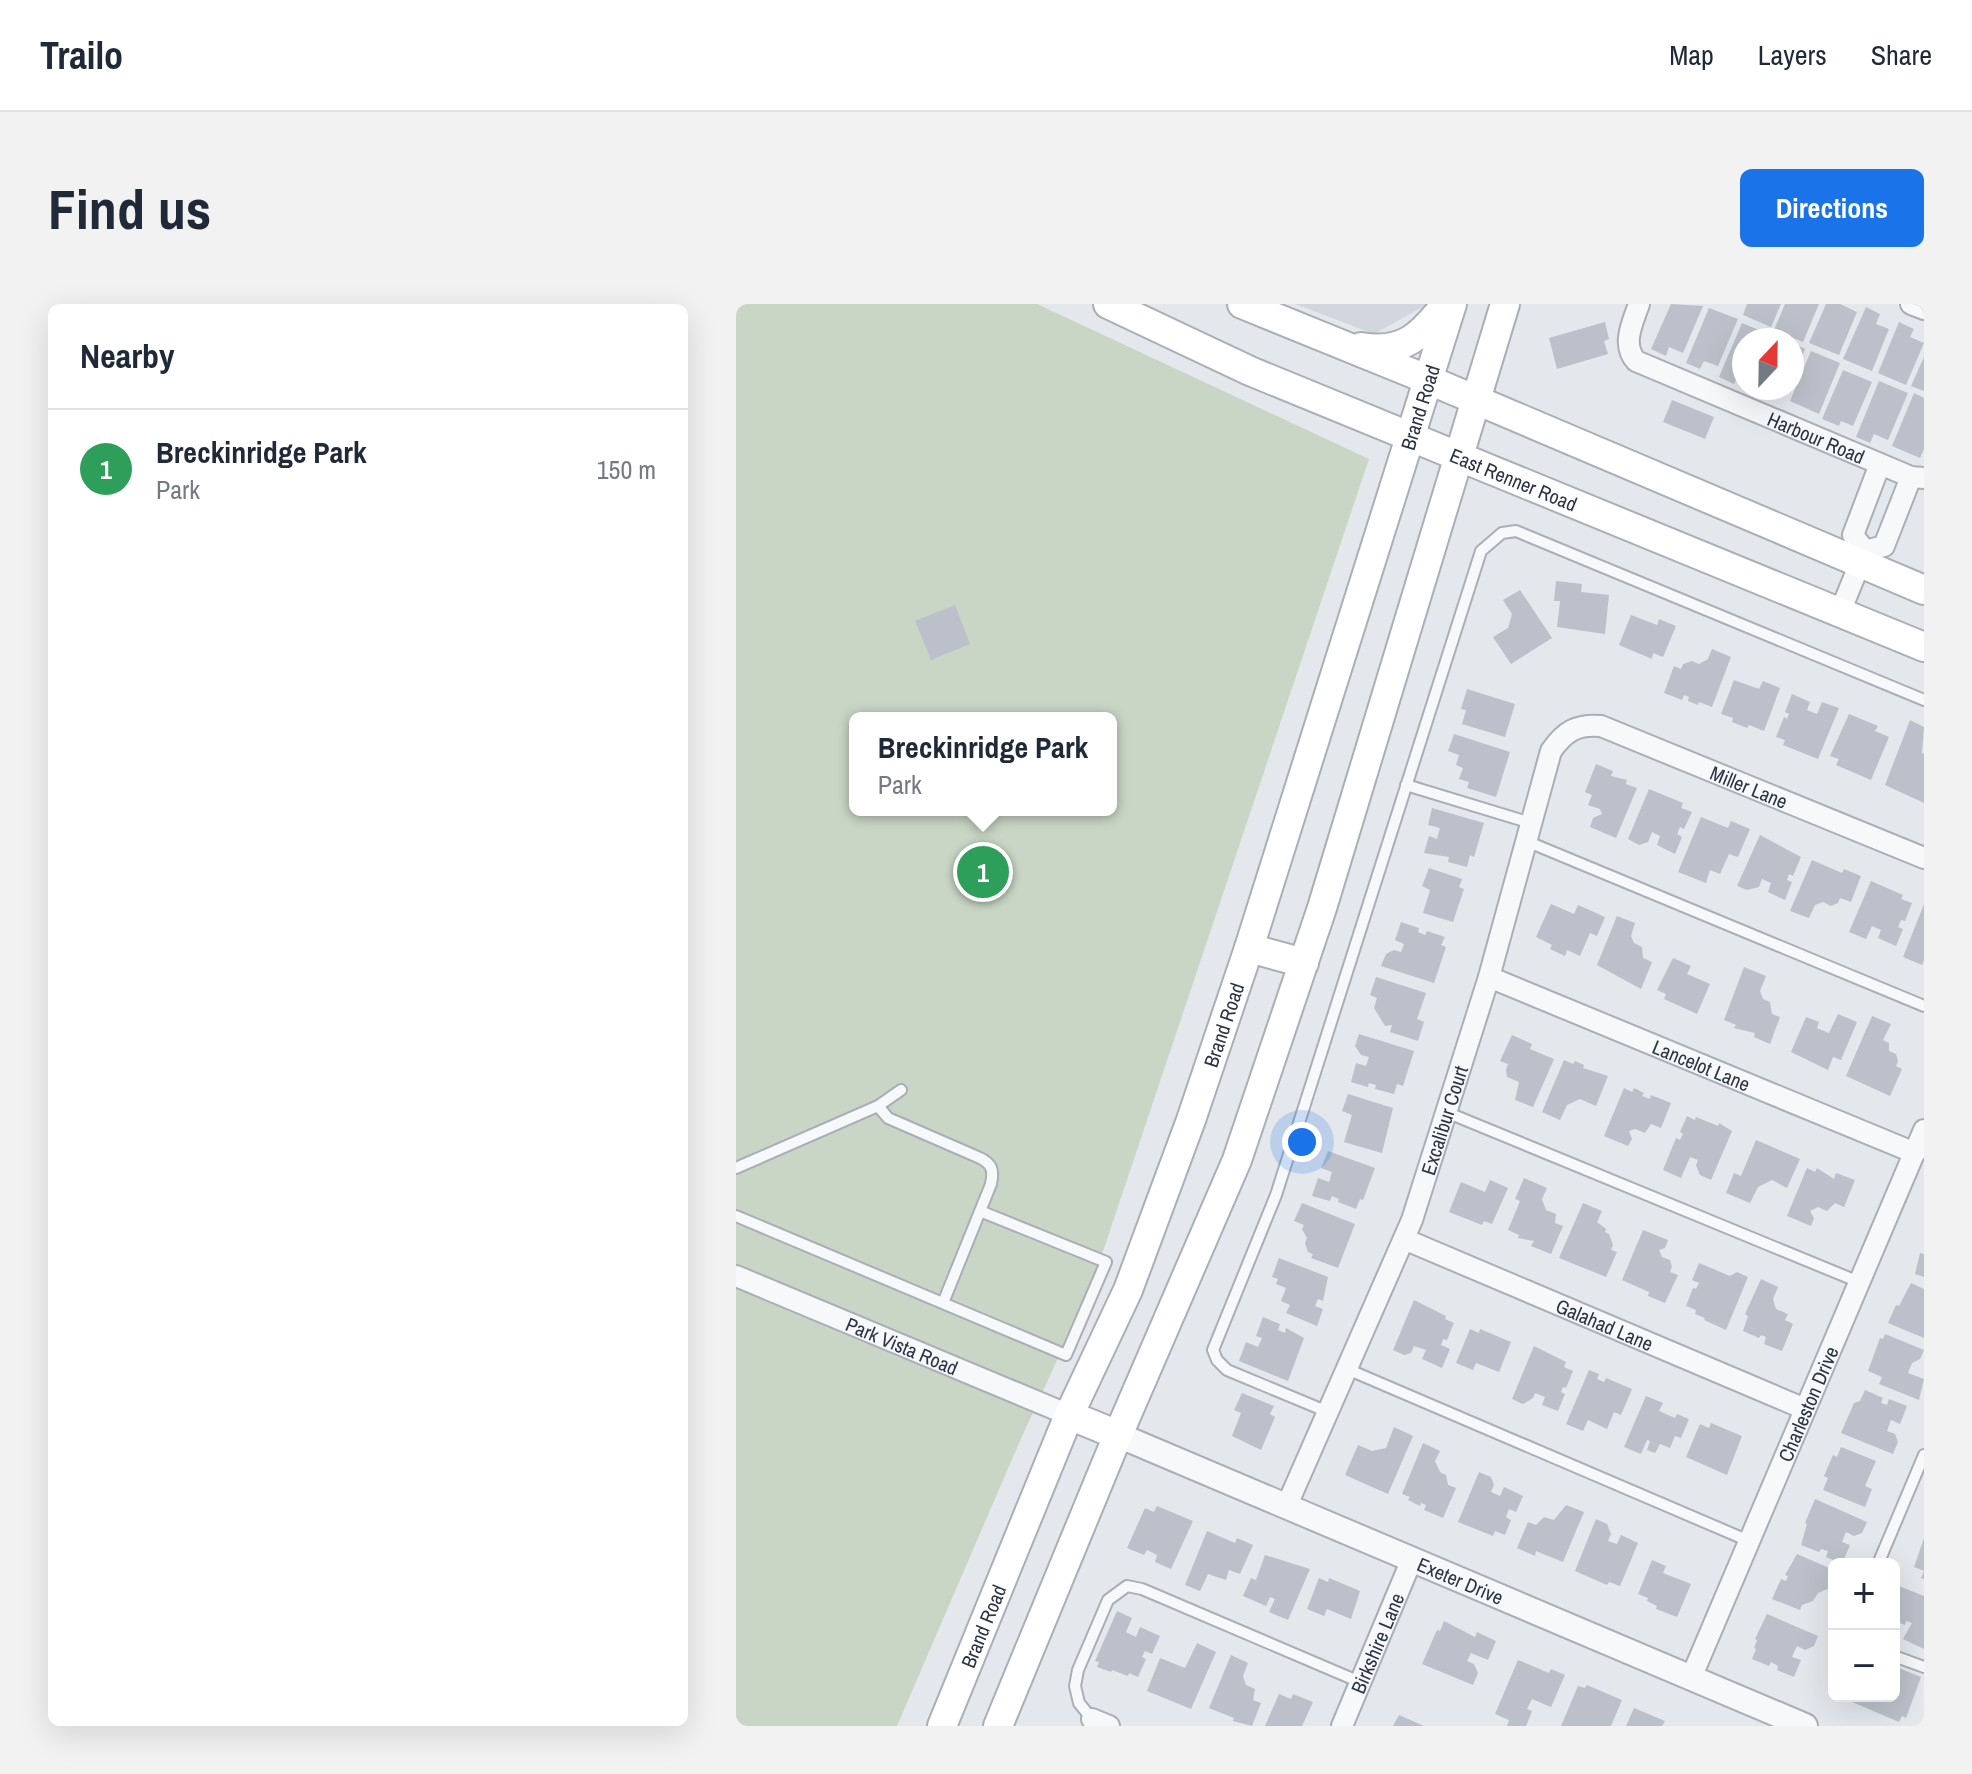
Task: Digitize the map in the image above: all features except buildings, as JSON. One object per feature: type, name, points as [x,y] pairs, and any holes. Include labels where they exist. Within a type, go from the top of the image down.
[{"type":"main road","name":"East Renner Road","points":[[1108,304],[1250,371],[1924,647]]},
{"type":"main road","points":[[1242,304],[1862,557],[1924,590]]},
{"type":"main road","name":"Brand Road","points":[[942,1726],[1069,1415],[1128,1290],[1191,1120],[1412,437],[1449,304]]},
{"type":"main road","points":[[1339,344],[1375,349],[1401,346],[1427,329],[1449,304]]},
{"type":"main road","points":[[998,1726],[1118,1435],[1237,1160],[1304,963],[1505,304]]},
{"type":"main road","points":[[1249,948],[1304,963]]},
{"type":"main road","points":[[1069,1415],[1118,1435]]},
{"type":"street","name":"Harbour Road","points":[[1639,304],[1628,348],[1636,361],[1917,477]]},
{"type":"street","points":[[1911,304],[1924,309]]},
{"type":"street","points":[[1862,557],[1853,535],[1880,464]]},
{"type":"street","points":[[1840,612],[1862,557],[1884,546],[1917,477]]},
{"type":"street","name":"Miller Lane","points":[[1573,727],[1601,726],[1923,855]]},
{"type":"street","name":"Excalibur Court","points":[[1287,1505],[1404,1239],[1489,977],[1551,751],[1561,736],[1573,727]]},
{"type":"street","name":"Lancelot Lane","points":[[1489,977],[1915,1153]]},
{"type":"street","name":"Charleston Drive","points":[[1691,1678],[1924,1130]]},
{"type":"street","name":"Galahad Lane","points":[[1404,1239],[1805,1409]]},
{"type":"street","name":"Park Vista Road","points":[[736,1276],[1069,1415]]},
{"type":"street","name":"Exeter Drive","points":[[1118,1435],[1805,1726]]},
{"type":"street","name":"Birkshire Lane","points":[[1342,1726],[1412,1559]]},
{"type":"lane","points":[[1328,1412],[1227,1370],[1217,1360],[1213,1350],[1276,1195],[1481,551],[1502,533],[1516,531],[1924,700]]},
{"type":"lane","points":[[1406,785],[1528,832],[1924,1006]]},
{"type":"lane","points":[[736,1168],[878,1106],[901,1090]]},
{"type":"lane","points":[[878,1106],[888,1118],[989,1163],[993,1175],[943,1303]]},
{"type":"lane","points":[[1446,1112],[1859,1282]]},
{"type":"lane","points":[[736,1216],[1066,1355],[1106,1262],[980,1211]]},
{"type":"lane","points":[[1347,1369],[1749,1541]]},
{"type":"lane","points":[[1881,1558],[1924,1455]]},
{"type":"lane","points":[[1100,1722],[1079,1703],[1075,1686],[1078,1670],[1108,1600],[1127,1586],[1142,1589],[1360,1682]]},
{"type":"lane","points":[[1900,1658],[1924,1667]]},
{"type":"shaded area","points":[[1295,304],[1428,304],[1374,334]]},
{"type":"green space","points":[[736,304],[1037,304],[1369,459],[1092,1284],[1019,1443],[897,1726],[736,1726]]},
{"type":"place","name":"Breckinridge Park","points":[[983,872]]}]
